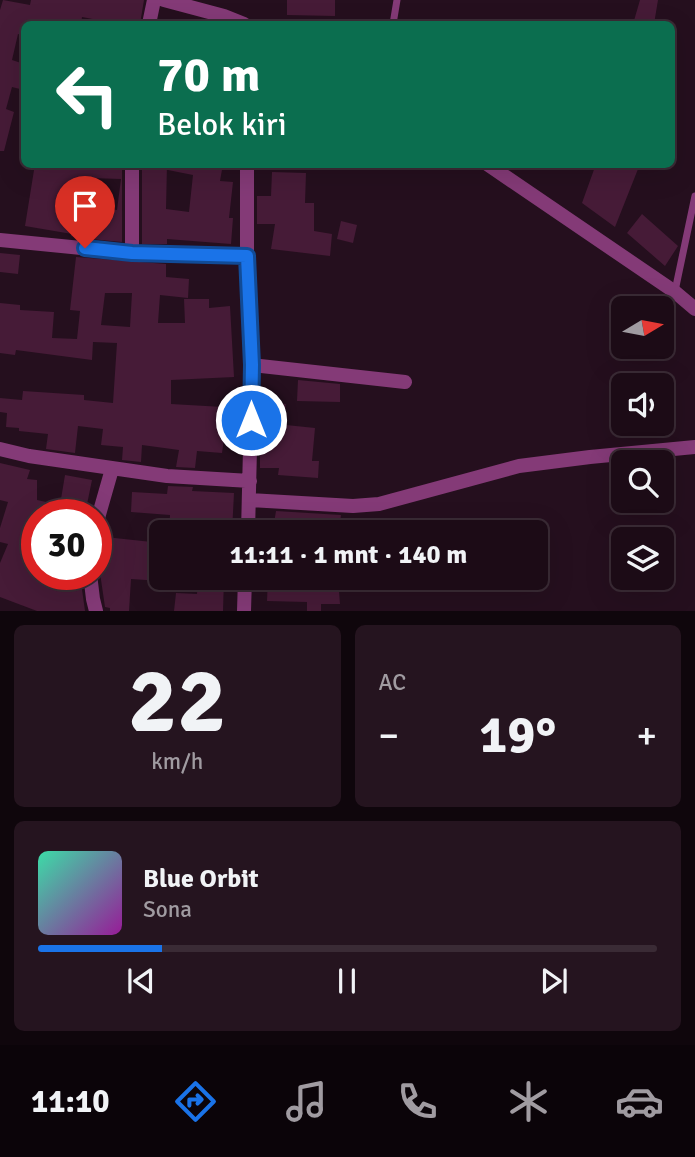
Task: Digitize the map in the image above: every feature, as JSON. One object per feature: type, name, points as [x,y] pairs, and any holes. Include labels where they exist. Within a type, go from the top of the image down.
[{"type":"street","points":[[150,21],[154,0]]},
{"type":"street","points":[[164,0],[236,21]]},
{"type":"street","points":[[132,168],[132,253]]},
{"type":"street","points":[[247,168],[247,256],[252,365],[248,520]]},
{"type":"street","points":[[493,168],[675,292],[695,309]]},
{"type":"street","points":[[0,240],[132,253],[247,256]]},
{"type":"street","points":[[252,365],[405,382]]},
{"type":"street","points":[[249,500],[379,505],[519,466],[695,447]]},
{"type":"street","points":[[0,449],[112,469],[167,476],[250,481]]},
{"type":"street","points":[[103,499],[112,469]]},
{"type":"street","points":[[92,590],[96,611]]},
{"type":"street","points":[[244,611],[245,590]]},
{"type":"lane","points":[[394,21],[397,0]]},
{"type":"lane","points":[[675,292],[695,196]]},
{"type":"building","points":[[3,0],[30,5],[31,0],[144,0],[140,21],[103,21],[82,17],[81,21],[21,21],[21,35],[18,34],[12,60],[21,63],[21,89],[12,87],[6,109],[14,112],[4,151],[0,151],[0,10]]},
{"type":"building","points":[[287,0],[335,0],[335,16],[287,15]]},
{"type":"building","points":[[640,0],[658,0],[654,21],[634,21]]},
{"type":"building","points":[[34,168],[122,168],[122,242],[79,238],[71,236],[72,234],[25,226]],"holes":[[[89,178],[121,179],[117,210],[86,205]]]},
{"type":"building","points":[[142,168],[167,168],[166,209],[189,212],[193,175],[168,168],[222,168],[220,181],[233,182],[229,218],[233,218],[231,244],[167,239],[167,244],[142,244]]},
{"type":"building","points":[[595,168],[638,168],[615,227],[582,203]]},
{"type":"building","points":[[272,172],[306,173],[305,203],[314,203],[314,231],[332,234],[330,256],[271,249],[275,224],[257,224],[257,196],[271,196]]},
{"type":"building","points":[[642,214],[678,246],[665,266],[627,233]]},
{"type":"building","points":[[341,221],[357,225],[353,243],[337,239]]},
{"type":"building","points":[[0,253],[20,255],[18,274],[0,272]]},
{"type":"building","points":[[76,257],[166,264],[166,277],[189,279],[188,298],[160,295],[158,323],[185,323],[184,299],[209,299],[209,308],[230,306],[234,377],[171,380],[171,404],[223,407],[220,439],[224,439],[222,453],[197,451],[195,468],[176,467],[179,450],[142,445],[141,462],[122,460],[123,447],[101,445],[103,429],[78,426],[75,453],[46,449],[48,434],[6,427],[7,413],[0,412],[0,398],[22,400],[23,391],[84,395],[84,400],[113,403],[117,343],[93,342],[92,360],[16,350],[15,355],[0,353],[0,303],[20,305],[20,310],[54,312],[52,338],[77,339],[80,311],[70,310]],"holes":[[[105,293],[132,293],[130,327],[101,325]]]},
{"type":"building","points":[[298,380],[340,384],[340,402],[297,401]]},
{"type":"building","points":[[263,401],[286,404],[283,424],[315,428],[312,461],[319,461],[318,478],[278,475],[279,468],[260,468]]},
{"type":"building","points":[[0,463],[30,470],[27,479],[37,480],[37,499],[21,499],[21,590],[82,590],[85,611],[37,611],[0,597],[0,563],[8,544],[0,542],[0,528],[8,502],[0,500]]},
{"type":"building","points":[[65,475],[92,480],[88,499],[61,499]]},
{"type":"building","points":[[168,486],[193,487],[192,491],[234,493],[233,520],[170,520],[170,515],[131,512],[132,492],[167,494]]},
{"type":"building","points":[[276,511],[341,515],[340,520],[274,520]]},
{"type":"building","points":[[112,538],[149,542],[149,580],[131,579],[129,611],[110,611],[110,608],[105,607],[102,590],[112,590]]},
{"type":"building","points":[[197,590],[224,590],[223,611],[174,611],[176,593],[197,594]]},
{"type":"building","points":[[267,590],[339,590],[340,604],[321,604],[321,611],[307,611],[307,602],[267,601]]},
{"type":"route","points":[[85,248],[132,253],[247,256],[252,365],[251,420]]}]
